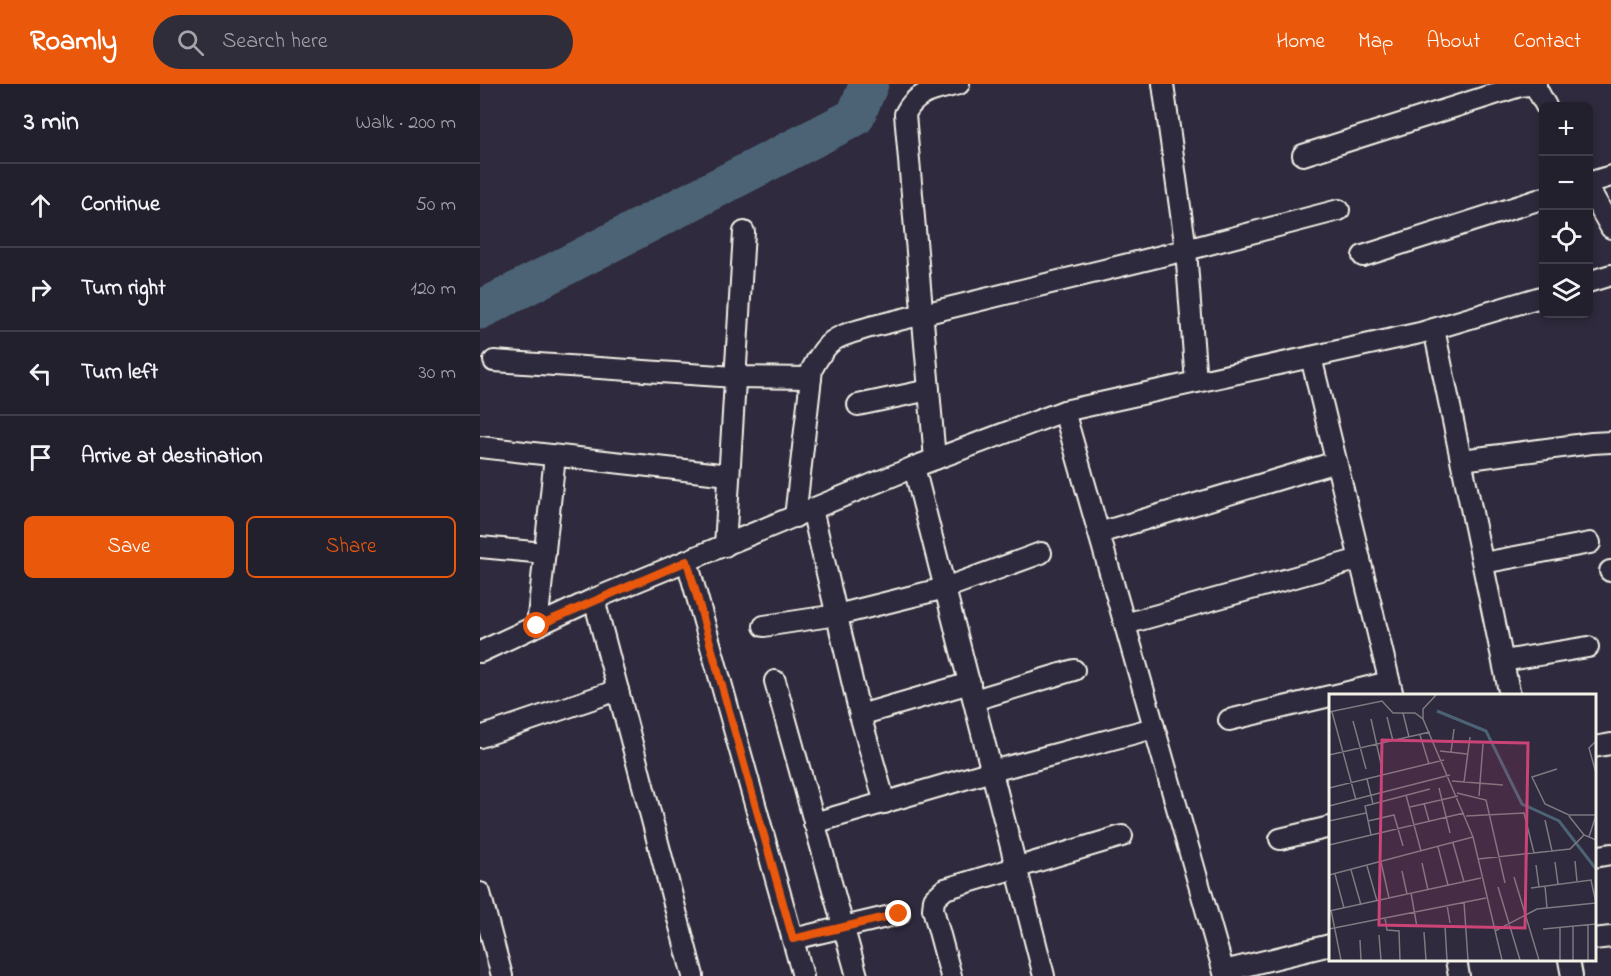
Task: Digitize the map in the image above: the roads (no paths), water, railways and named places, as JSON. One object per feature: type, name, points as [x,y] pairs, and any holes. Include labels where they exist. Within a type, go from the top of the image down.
[{"type":"street","points":[[935,459],[905,114],[911,102],[921,95],[959,84]]},
{"type":"street","points":[[1163,84],[1186,250],[1196,382]]},
{"type":"street","points":[[1303,155],[1520,86],[1535,84],[1544,102]]},
{"type":"street","points":[[1593,183],[1611,176]]},
{"type":"street","points":[[1593,194],[1611,228]]},
{"type":"street","points":[[1363,256],[1539,200]]},
{"type":"street","points":[[885,802],[860,715],[837,615],[803,513],[812,369],[822,350],[835,338],[923,314],[1339,210]]},
{"type":"street","points":[[725,546],[744,232]]},
{"type":"street","points":[[1593,281],[1611,276]]},
{"type":"street","points":[[480,652],[594,600],[914,467],[1064,411],[1434,328],[1539,297]]},
{"type":"street","points":[[1434,328],[1510,694]]},
{"type":"street","points":[[1311,357],[1391,689],[1348,694]]},
{"type":"street","points":[[494,362],[735,377],[811,378]]},
{"type":"street","points":[[858,405],[929,390]]},
{"type":"street","points":[[1064,411],[1225,974],[1329,945]]},
{"type":"street","points":[[1462,460],[1611,442]]},
{"type":"street","points":[[480,447],[729,475]]},
{"type":"street","points":[[537,626],[555,456]]},
{"type":"street","points":[[1099,533],[1336,462]]},
{"type":"street","points":[[914,467],[1044,976]]},
{"type":"street","points":[[1483,563],[1590,543]]},
{"type":"street","points":[[480,547],[545,553]]},
{"type":"street","points":[[764,626],[837,615],[945,588],[1041,553]]},
{"type":"street","points":[[1125,624],[1360,559]]},
{"type":"street","points":[[687,561],[803,976]]},
{"type":"street","points":[[594,600],[693,976]]},
{"type":"street","points":[[1503,661],[1588,647]]},
{"type":"street","points":[[860,715],[1074,670]]},
{"type":"street","points":[[775,681],[857,976]]},
{"type":"street","points":[[480,736],[618,690]]},
{"type":"street","points":[[1230,720],[1329,696]]},
{"type":"street","points":[[814,823],[992,771],[1154,728]]},
{"type":"street","points":[[1596,747],[1611,744]]},
{"type":"street","points":[[1280,839],[1329,827]]},
{"type":"street","points":[[945,975],[933,909],[934,899],[945,889],[1122,836]]},
{"type":"street","points":[[1596,856],[1611,854]]},
{"type":"street","points":[[481,904],[501,976]]},
{"type":"street","points":[[793,939],[899,914]]},
{"type":"street","points":[[1596,939],[1611,937]]},
{"type":"street","points":[[1456,961],[1460,976]]},
{"type":"street","points":[[1569,961],[1572,976]]},
{"type":"waterway","points":[[480,310],[855,117],[869,84]]}]
